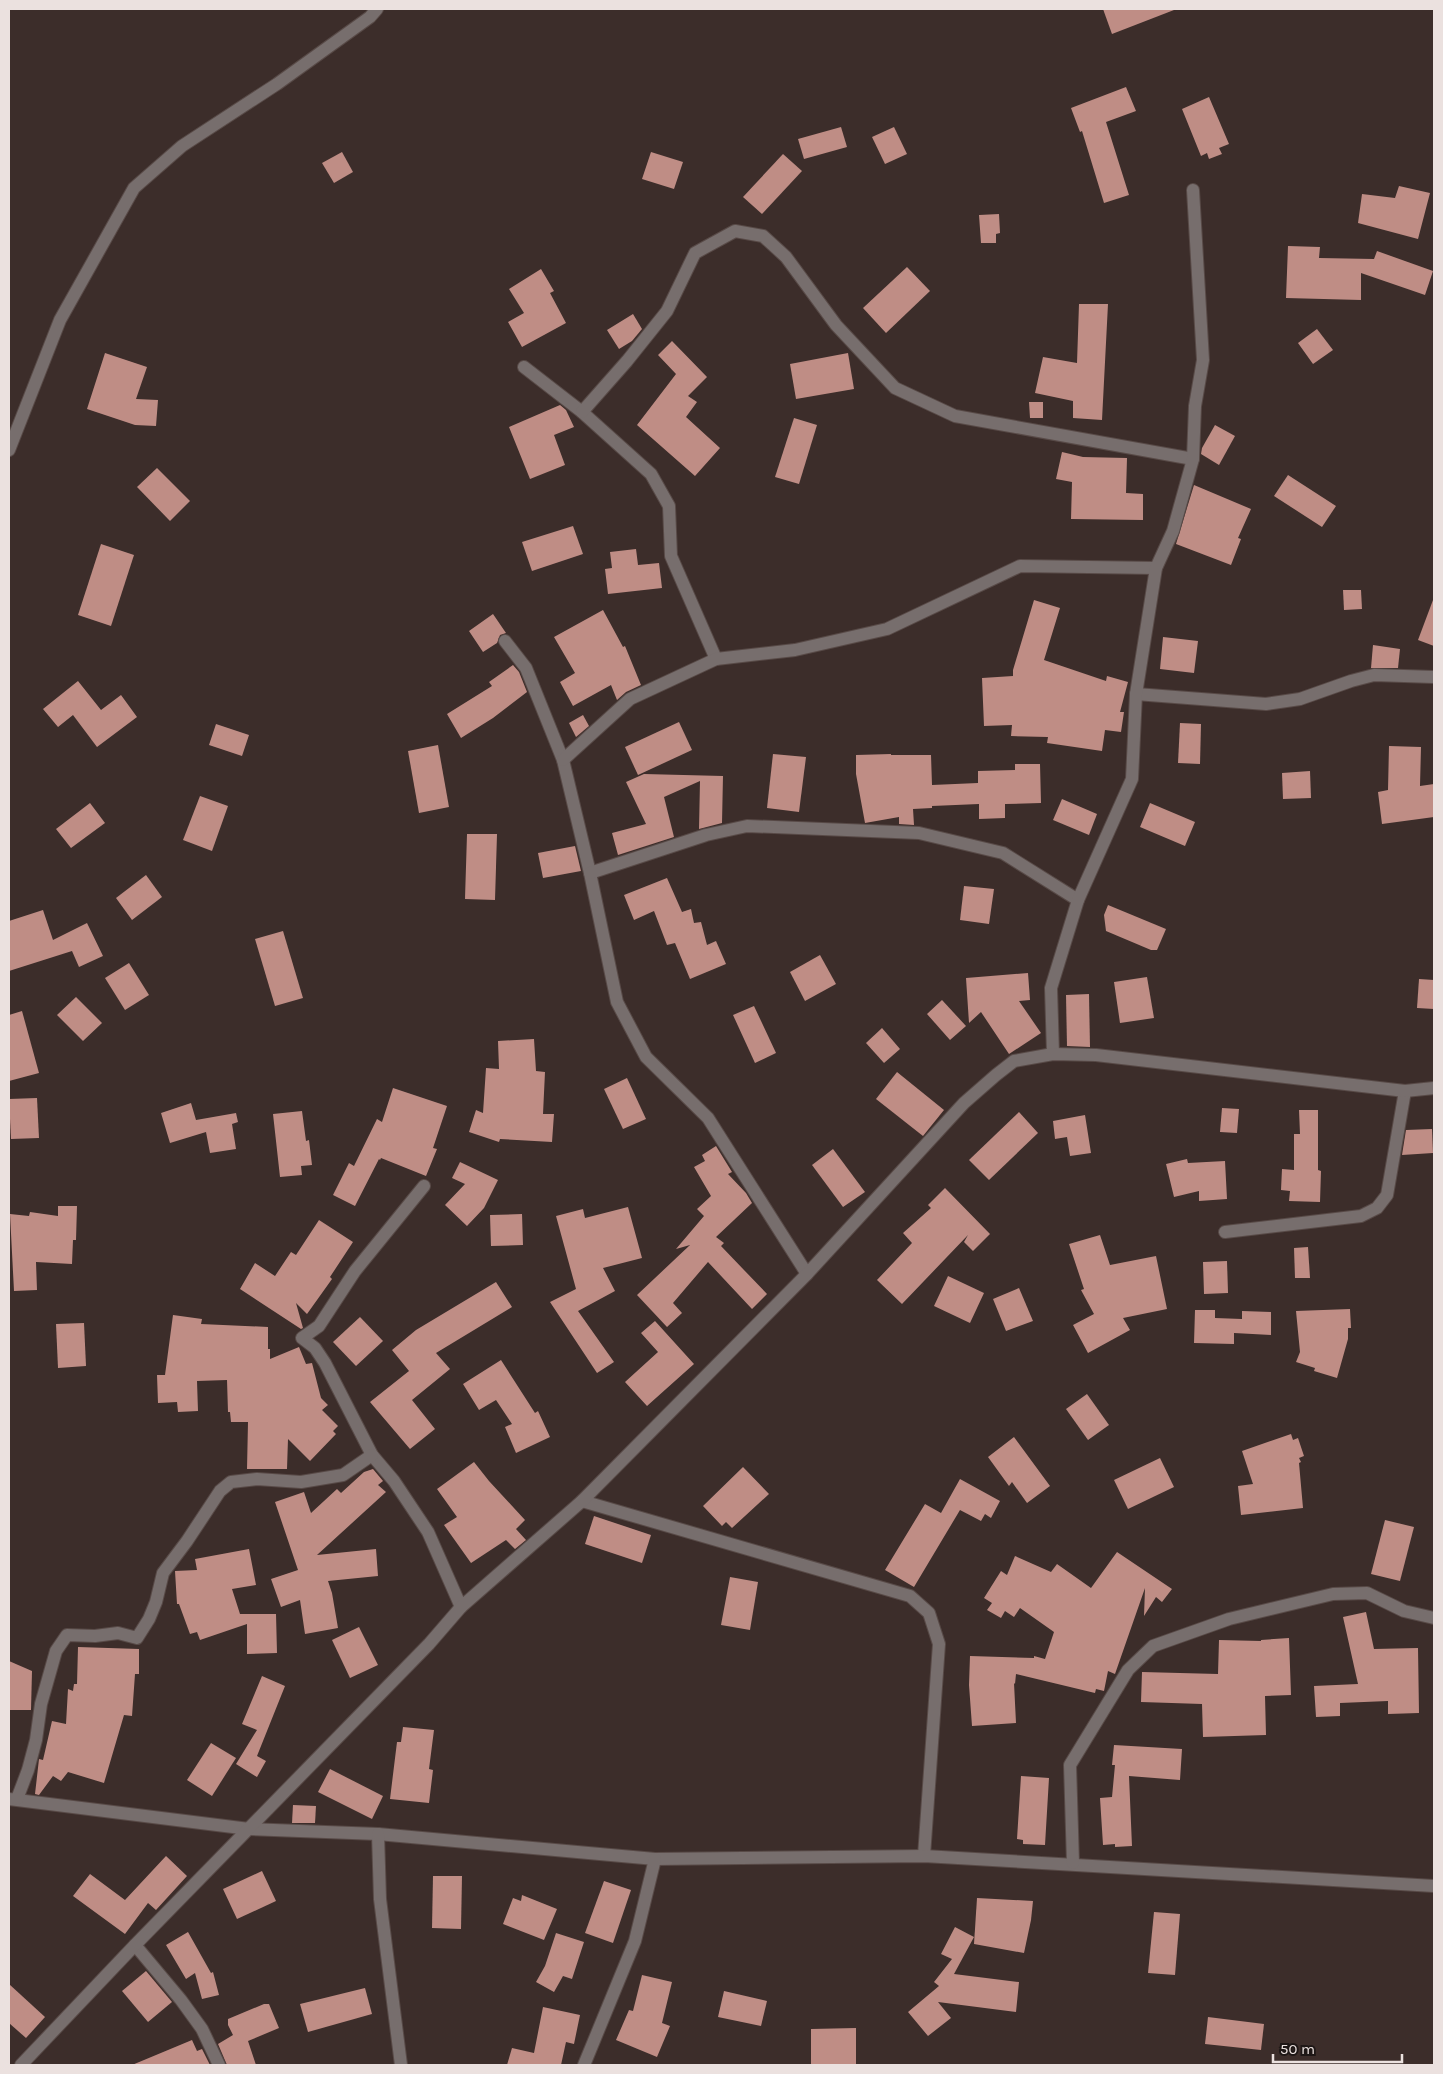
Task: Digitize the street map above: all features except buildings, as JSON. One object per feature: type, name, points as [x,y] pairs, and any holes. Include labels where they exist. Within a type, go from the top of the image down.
[{"type":"street","points":[[9,450],[60,320],[134,188],[182,146],[277,84],[370,17],[377,9]]},
{"type":"street","points":[[1052,1054],[1051,988],[1078,900],[1132,779],[1136,694],[1156,568],[1173,531],[1193,459],[1195,406],[1203,360],[1193,190]]},
{"type":"street","points":[[582,412],[627,362],[667,311],[695,253],[735,231],[763,236],[786,256],[836,325],[895,388],[955,416],[1193,459]]},
{"type":"street","points":[[524,367],[582,412],[651,474],[669,506],[671,556],[716,659]]},
{"type":"street","points":[[563,760],[630,699],[716,659],[795,650],[887,629],[1020,566],[1156,568]]},
{"type":"street","points":[[505,641],[526,668],[563,760],[590,873],[617,1002],[646,1057],[708,1118],[807,1274]]},
{"type":"street","points":[[1136,694],[1266,704],[1300,699],[1374,675],[1434,677]]},
{"type":"street","points":[[590,873],[706,835],[747,826],[919,833],[1003,853],[1078,900]]},
{"type":"street","points":[[21,2065],[135,1945],[429,1644],[461,1606],[582,1501],[807,1274],[970,1098],[1014,1061],[1052,1054],[1096,1055],[1405,1091],[1434,1088]]},
{"type":"street","points":[[1225,1232],[1361,1216],[1377,1208],[1388,1195],[1405,1091]]},
{"type":"street","points":[[424,1186],[355,1271],[318,1326],[302,1338],[314,1348],[325,1363],[372,1455],[394,1481],[428,1532],[461,1606]]},
{"type":"street","points":[[372,1455],[343,1475],[301,1482],[257,1479],[232,1482],[220,1491],[163,1573],[153,1610],[137,1638],[118,1633],[95,1636],[67,1635],[56,1651],[42,1704],[32,1755],[13,1799],[249,1829],[378,1834],[655,1859],[924,1856],[1073,1863],[1434,1886]]},
{"type":"street","points":[[582,1501],[910,1596],[929,1613],[939,1644],[924,1856]]},
{"type":"street","points":[[1073,1863],[1070,1765],[1128,1670],[1153,1646],[1229,1619],[1333,1594],[1367,1593],[1404,1611],[1434,1618]]},
{"type":"street","points":[[378,1834],[380,1899],[401,2065]]},
{"type":"street","points":[[584,2065],[635,1941],[655,1859]]},
{"type":"street","points":[[135,1945],[181,2000],[202,2029],[219,2065]]}]
